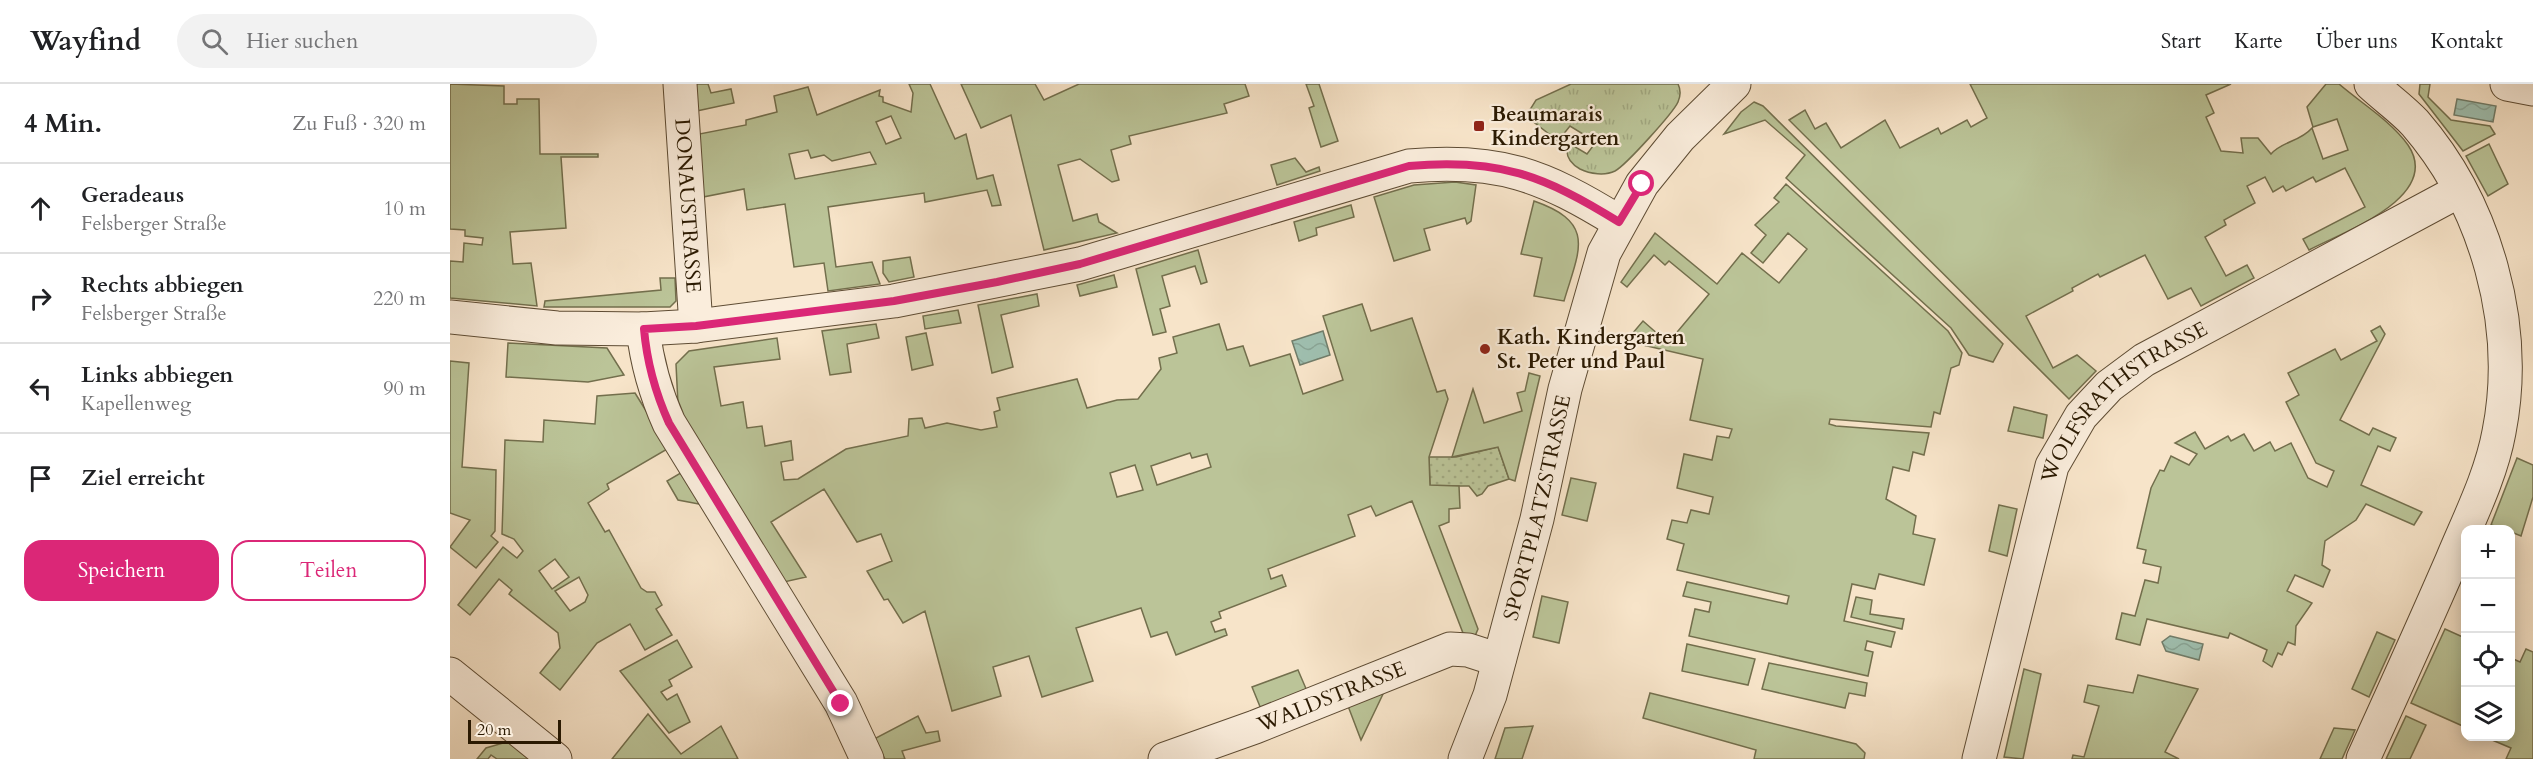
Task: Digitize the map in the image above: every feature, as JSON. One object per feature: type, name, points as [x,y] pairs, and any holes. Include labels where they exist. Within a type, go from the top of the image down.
[{"type":"street","name":"DONAUSTRASSE","points":[[680,84],[696,326]]},
{"type":"street","points":[[2363,759],[2467,524],[2499,435],[2506,364],[2500,307],[2492,267],[2482,238],[2459,190],[2437,151],[2413,121],[2371,84]]},
{"type":"street","points":[[2507,84],[2533,89]]},
{"type":"street","name":"SPORTPLATZSTRASSE","points":[[1465,759],[1490,694],[1537,519],[1586,308],[1604,253],[1619,222],[1642,184],[1716,90]]},
{"type":"street","points":[[450,318],[557,327],[644,329],[696,326],[894,301],[1080,264],[1409,166],[1448,162],[1481,164],[1527,174],[1580,198],[1619,222]]},
{"type":"street","name":"WOLFSRATHSTRASSE","points":[[1979,759],[2052,466],[2081,416],[2109,386],[2144,360],[2459,190]]},
{"type":"street","points":[[644,329],[647,360],[654,390],[669,423],[841,704],[867,759]]},
{"type":"street","name":"WALDSTRASSE","points":[[1165,759],[1266,723],[1450,649],[1468,650],[1499,660]]},
{"type":"street","points":[[450,674],[555,759]]},
{"type":"green space","points":[[450,84],[504,86],[504,104],[517,104],[517,99],[539,99],[540,154],[598,154],[598,157],[561,157],[566,228],[510,232],[513,264],[531,263],[537,306],[450,298],[450,261],[463,262],[464,243],[482,245],[483,238],[465,236],[465,230],[450,229]]},
{"type":"green space","points":[[690,84],[708,84],[711,93],[731,89],[734,103],[692,112]]},
{"type":"green space","points":[[909,84],[930,84],[955,139],[966,134],[977,179],[993,175],[1001,205],[992,206],[987,190],[925,202],[924,193],[828,207],[836,267],[872,262],[880,284],[828,291],[824,263],[794,267],[785,204],[747,210],[744,189],[698,198],[694,135],[746,125],[746,120],[777,112],[774,96],[808,87],[817,115],[880,90],[879,96],[883,97],[883,102],[911,112],[913,93]],"holes":[[[891,116],[901,138],[886,144],[876,122]],[[808,150],[811,158],[824,155],[832,161],[870,152],[876,164],[795,179],[789,154]]]},
{"type":"green space","points":[[961,84],[1035,84],[1044,100],[1079,84],[1245,84],[1249,96],[1224,104],[1227,113],[1129,136],[1131,144],[1111,150],[1119,180],[1112,182],[1080,159],[1058,165],[1073,221],[1097,214],[1099,222],[1117,233],[1044,250],[1011,115],[981,128]]},
{"type":"green space","points":[[1306,84],[1319,84],[1338,141],[1321,147],[1309,108],[1314,106]]},
{"type":"green space","points":[[1571,84],[1678,84],[1680,95],[1668,117],[1621,167],[1607,174],[1597,174],[1575,166],[1567,154],[1572,145],[1587,154],[1596,142],[1570,126],[1558,141],[1526,116],[1536,100]]},
{"type":"green space","points":[[1970,84],[2231,84],[2206,95],[2214,113],[2206,117],[2221,151],[2243,153],[2241,138],[2258,138],[2271,154],[2280,146],[2302,136],[2312,128],[2323,159],[2348,150],[2337,119],[2313,127],[2307,107],[2326,84],[2339,84],[2384,120],[2408,145],[2415,164],[2412,181],[2401,196],[2384,210],[2364,223],[2309,250],[2303,239],[2365,207],[2345,168],[2316,182],[2313,177],[2286,191],[2283,186],[2273,192],[2265,177],[2247,186],[2255,203],[2224,220],[2226,225],[2205,237],[2226,276],[2247,265],[2254,278],[2201,306],[2191,288],[2168,299],[2145,255],[2100,277],[2098,274],[2072,288],[2073,291],[2026,316],[2053,368],[2077,355],[2096,371],[2069,399],[1789,120],[1805,110],[1815,129],[1826,123],[1841,148],[1885,120],[1900,148],[1938,128],[1941,134],[1967,120],[1971,127],[1987,118]]},
{"type":"green space","points":[[2420,84],[2430,84],[2428,97],[2451,120],[2490,126],[2495,134],[2463,151],[2419,94]]},
{"type":"green space","points":[[1754,102],[1763,106],[2003,344],[1993,362],[1969,355],[1951,328],[1786,178],[1805,155],[1765,120],[1724,134],[1741,112]]},
{"type":"green space","points":[[2489,144],[2508,184],[2488,196],[2466,156]]},
{"type":"green space","points":[[1295,158],[1306,172],[1319,167],[1320,171],[1277,185],[1271,165]]},
{"type":"green space","points":[[1455,182],[1476,185],[1471,221],[1467,224],[1465,218],[1424,229],[1430,250],[1394,261],[1374,197],[1414,185]]},
{"type":"green space","points":[[1786,184],[1948,331],[1962,353],[1959,365],[1951,368],[1940,414],[1934,412],[1931,427],[1830,419],[1829,424],[1836,426],[1929,433],[1924,455],[1913,452],[1909,471],[1893,467],[1886,499],[1916,516],[1913,534],[1935,539],[1924,585],[1879,574],[1875,589],[1852,584],[1844,621],[1895,632],[1891,647],[1867,641],[1865,650],[1873,652],[1868,676],[1689,636],[1695,609],[1709,612],[1711,602],[1683,596],[1687,582],[1787,604],[1789,596],[1677,570],[1684,544],[1667,539],[1672,520],[1687,523],[1691,510],[1709,514],[1713,497],[1677,488],[1684,454],[1712,460],[1717,436],[1729,438],[1732,429],[1690,420],[1703,359],[1626,341],[1643,321],[1668,343],[1709,294],[1669,261],[1665,265],[1654,255],[1627,287],[1621,282],[1655,233],[1717,284],[1742,253],[1779,283],[1807,249],[1788,233],[1763,263],[1751,253],[1766,235],[1755,225],[1779,202],[1774,198]]},
{"type":"green space","points":[[1534,201],[1554,210],[1567,219],[1575,229],[1578,253],[1564,301],[1534,296],[1542,258],[1521,254]]},
{"type":"green space","points":[[1351,205],[1354,217],[1316,228],[1317,235],[1299,241],[1294,222]]},
{"type":"green space","points":[[1198,250],[1207,282],[1201,284],[1195,266],[1162,276],[1170,306],[1160,309],[1166,332],[1153,335],[1136,269]]},
{"type":"green space","points":[[910,257],[914,277],[889,282],[883,273],[883,261]]},
{"type":"green space","points":[[1114,275],[1117,287],[1080,296],[1077,285]]},
{"type":"green space","points":[[660,278],[675,278],[676,301],[670,307],[544,307],[545,301],[661,290]]},
{"type":"green space","points":[[1037,294],[1039,306],[1001,315],[1013,367],[992,373],[978,305]]},
{"type":"green space","points":[[1362,304],[1371,331],[1412,318],[1437,392],[1445,390],[1448,399],[1429,457],[1430,485],[1459,486],[1460,508],[1449,509],[1449,522],[1439,526],[1478,629],[1475,636],[1463,633],[1412,501],[1376,516],[1371,506],[1348,515],[1355,536],[1268,569],[1271,579],[1282,575],[1286,586],[1219,612],[1221,618],[1211,622],[1215,632],[1225,629],[1227,635],[1176,655],[1167,632],[1151,637],[1141,608],[1076,628],[1093,681],[1042,697],[1029,656],[993,667],[1001,696],[952,711],[925,611],[903,623],[888,599],[884,600],[867,571],[892,561],[881,534],[857,542],[824,489],[771,522],[806,577],[784,582],[683,417],[678,404],[676,364],[689,351],[777,338],[780,359],[714,367],[721,406],[743,402],[747,428],[762,426],[765,446],[791,441],[793,460],[781,462],[784,480],[798,479],[846,449],[908,436],[909,419],[922,418],[925,428],[947,423],[981,430],[997,427],[994,412],[1000,410],[997,398],[1077,379],[1087,408],[1117,400],[1138,399],[1161,369],[1159,358],[1177,353],[1173,337],[1219,324],[1227,350],[1243,346],[1250,366],[1290,354],[1303,394],[1343,380],[1323,316]],"holes":[[[1190,453],[1192,458],[1207,454],[1211,467],[1157,485],[1151,466]],[[1135,465],[1143,490],[1117,497],[1110,473]]]},
{"type":"green space","points":[[958,310],[961,323],[925,329],[923,316]]},
{"type":"green space","points":[[876,324],[879,338],[847,344],[851,372],[830,375],[822,331]]},
{"type":"green space","points":[[2380,326],[2385,334],[2340,420],[2369,435],[2373,428],[2396,438],[2390,451],[2378,446],[2361,485],[2422,512],[2414,525],[2366,504],[2356,520],[2325,541],[2322,565],[2330,570],[2323,587],[2295,575],[2287,591],[2312,603],[2296,626],[2295,645],[2288,642],[2282,655],[2278,653],[2272,667],[2263,661],[2267,650],[2230,633],[2228,638],[2147,619],[2140,645],[2116,639],[2122,613],[2135,616],[2145,580],[2158,583],[2161,567],[2143,563],[2146,550],[2137,548],[2151,488],[2160,470],[2164,471],[2171,456],[2189,465],[2197,454],[2175,443],[2195,432],[2205,449],[2228,436],[2231,441],[2244,434],[2254,451],[2270,442],[2275,451],[2291,443],[2308,478],[2327,487],[2334,471],[2316,463],[2286,402],[2299,395],[2288,373],[2335,349],[2341,360],[2377,341],[2371,331]]},
{"type":"green space","points":[[926,333],[933,365],[912,370],[906,337]]},
{"type":"green space","points":[[508,343],[607,348],[624,375],[588,382],[506,377]]},
{"type":"green space","points":[[450,361],[469,363],[462,467],[496,470],[495,531],[491,536],[498,542],[476,568],[450,547],[470,520],[450,513]]},
{"type":"green space","points":[[1529,373],[1540,376],[1515,481],[1509,479],[1498,447],[1452,457],[1473,389],[1484,423],[1522,411],[1517,393],[1525,391]]},
{"type":"green space","points":[[635,393],[669,448],[607,484],[609,489],[588,503],[605,532],[609,530],[641,588],[647,592],[655,592],[662,605],[656,609],[672,635],[645,650],[630,624],[597,643],[560,690],[540,673],[560,648],[558,633],[509,594],[512,590],[499,579],[470,615],[458,605],[503,547],[517,558],[523,551],[514,539],[502,534],[505,440],[543,442],[544,420],[595,424],[597,396]],"holes":[[[555,559],[569,577],[552,589],[539,571]],[[579,577],[588,595],[585,602],[570,611],[555,591]]]},
{"type":"green space","points":[[2014,407],[2047,415],[2043,438],[2008,431]]},
{"type":"green space","points":[[1498,447],[1509,479],[1488,486],[1482,494],[1477,496],[1469,486],[1430,486],[1429,457],[1456,457]]},
{"type":"green space","points":[[2517,458],[2533,465],[2533,497],[2521,536],[2515,534],[2515,525],[2491,525]]},
{"type":"green space","points":[[684,471],[704,505],[678,500],[667,481]]},
{"type":"green space","points":[[1571,478],[1596,483],[1587,521],[1562,515]]},
{"type":"green space","points":[[1999,505],[2017,509],[2007,556],[1989,551]]},
{"type":"green space","points":[[1542,596],[1568,602],[1559,643],[1533,637]]},
{"type":"green space","points":[[1856,597],[1872,600],[1870,614],[1904,619],[1902,629],[1851,617]]},
{"type":"green space","points":[[2445,629],[2461,636],[2461,725],[2411,703]]},
{"type":"green space","points":[[2377,632],[2395,640],[2369,697],[2352,689]]},
{"type":"green space","points":[[677,640],[692,667],[669,680],[672,686],[661,692],[667,700],[677,694],[690,722],[669,733],[620,671]]},
{"type":"green space","points":[[1687,644],[1755,659],[1748,685],[1682,671]]},
{"type":"green space","points":[[2526,649],[2533,652],[2533,759],[2506,759],[2511,748],[2494,741],[2515,741],[2515,660],[2520,662]]},
{"type":"green space","points":[[1769,663],[1867,683],[1865,696],[1849,693],[1845,708],[1762,689]]},
{"type":"green space","points":[[2024,669],[2041,674],[2023,759],[2004,757]]},
{"type":"green space","points":[[1298,670],[1307,691],[1261,709],[1252,687]]},
{"type":"green space","points":[[2138,675],[2198,689],[2165,752],[2179,759],[2072,759],[2073,755],[2084,757],[2099,706],[2084,702],[2088,685],[2133,693]]},
{"type":"green space","points":[[1384,692],[1361,740],[1348,706]]},
{"type":"green space","points":[[1650,693],[1856,744],[1865,753],[1864,759],[1754,759],[1756,750],[1643,718]]},
{"type":"green space","points":[[648,714],[681,754],[721,726],[738,759],[612,759]]},
{"type":"green space","points":[[918,716],[926,733],[938,731],[940,741],[902,751],[905,759],[885,759],[874,739]]},
{"type":"green space","points":[[2406,716],[2426,725],[2410,759],[2386,759]]},
{"type":"green space","points":[[1533,726],[1522,759],[1495,759],[1505,728]]},
{"type":"green space","points":[[2334,728],[2355,730],[2342,759],[2320,759]]},
{"type":"green space","points":[[510,741],[532,759],[497,759],[491,755],[488,759],[477,759],[486,748]]},
{"type":"water","points":[[2457,99],[2496,106],[2493,122],[2454,115]]},
{"type":"water","points":[[1323,331],[1330,355],[1300,365],[1292,341]]},
{"type":"water","points":[[2170,636],[2203,644],[2199,660],[2166,651],[2162,642]]},
{"type":"place","name":"Beaumarais Kindergarten","points":[[1479,126]]},
{"type":"place","name":"Kath. Kindergarten St. Peter und Paul","points":[[1485,349]]},
{"type":"route","points":[[841,704],[669,423],[654,390],[647,360],[644,329],[696,326],[894,301],[997,282],[1080,264],[1409,166],[1448,162],[1491,165],[1527,174],[1580,198],[1619,222],[1642,184]]}]
